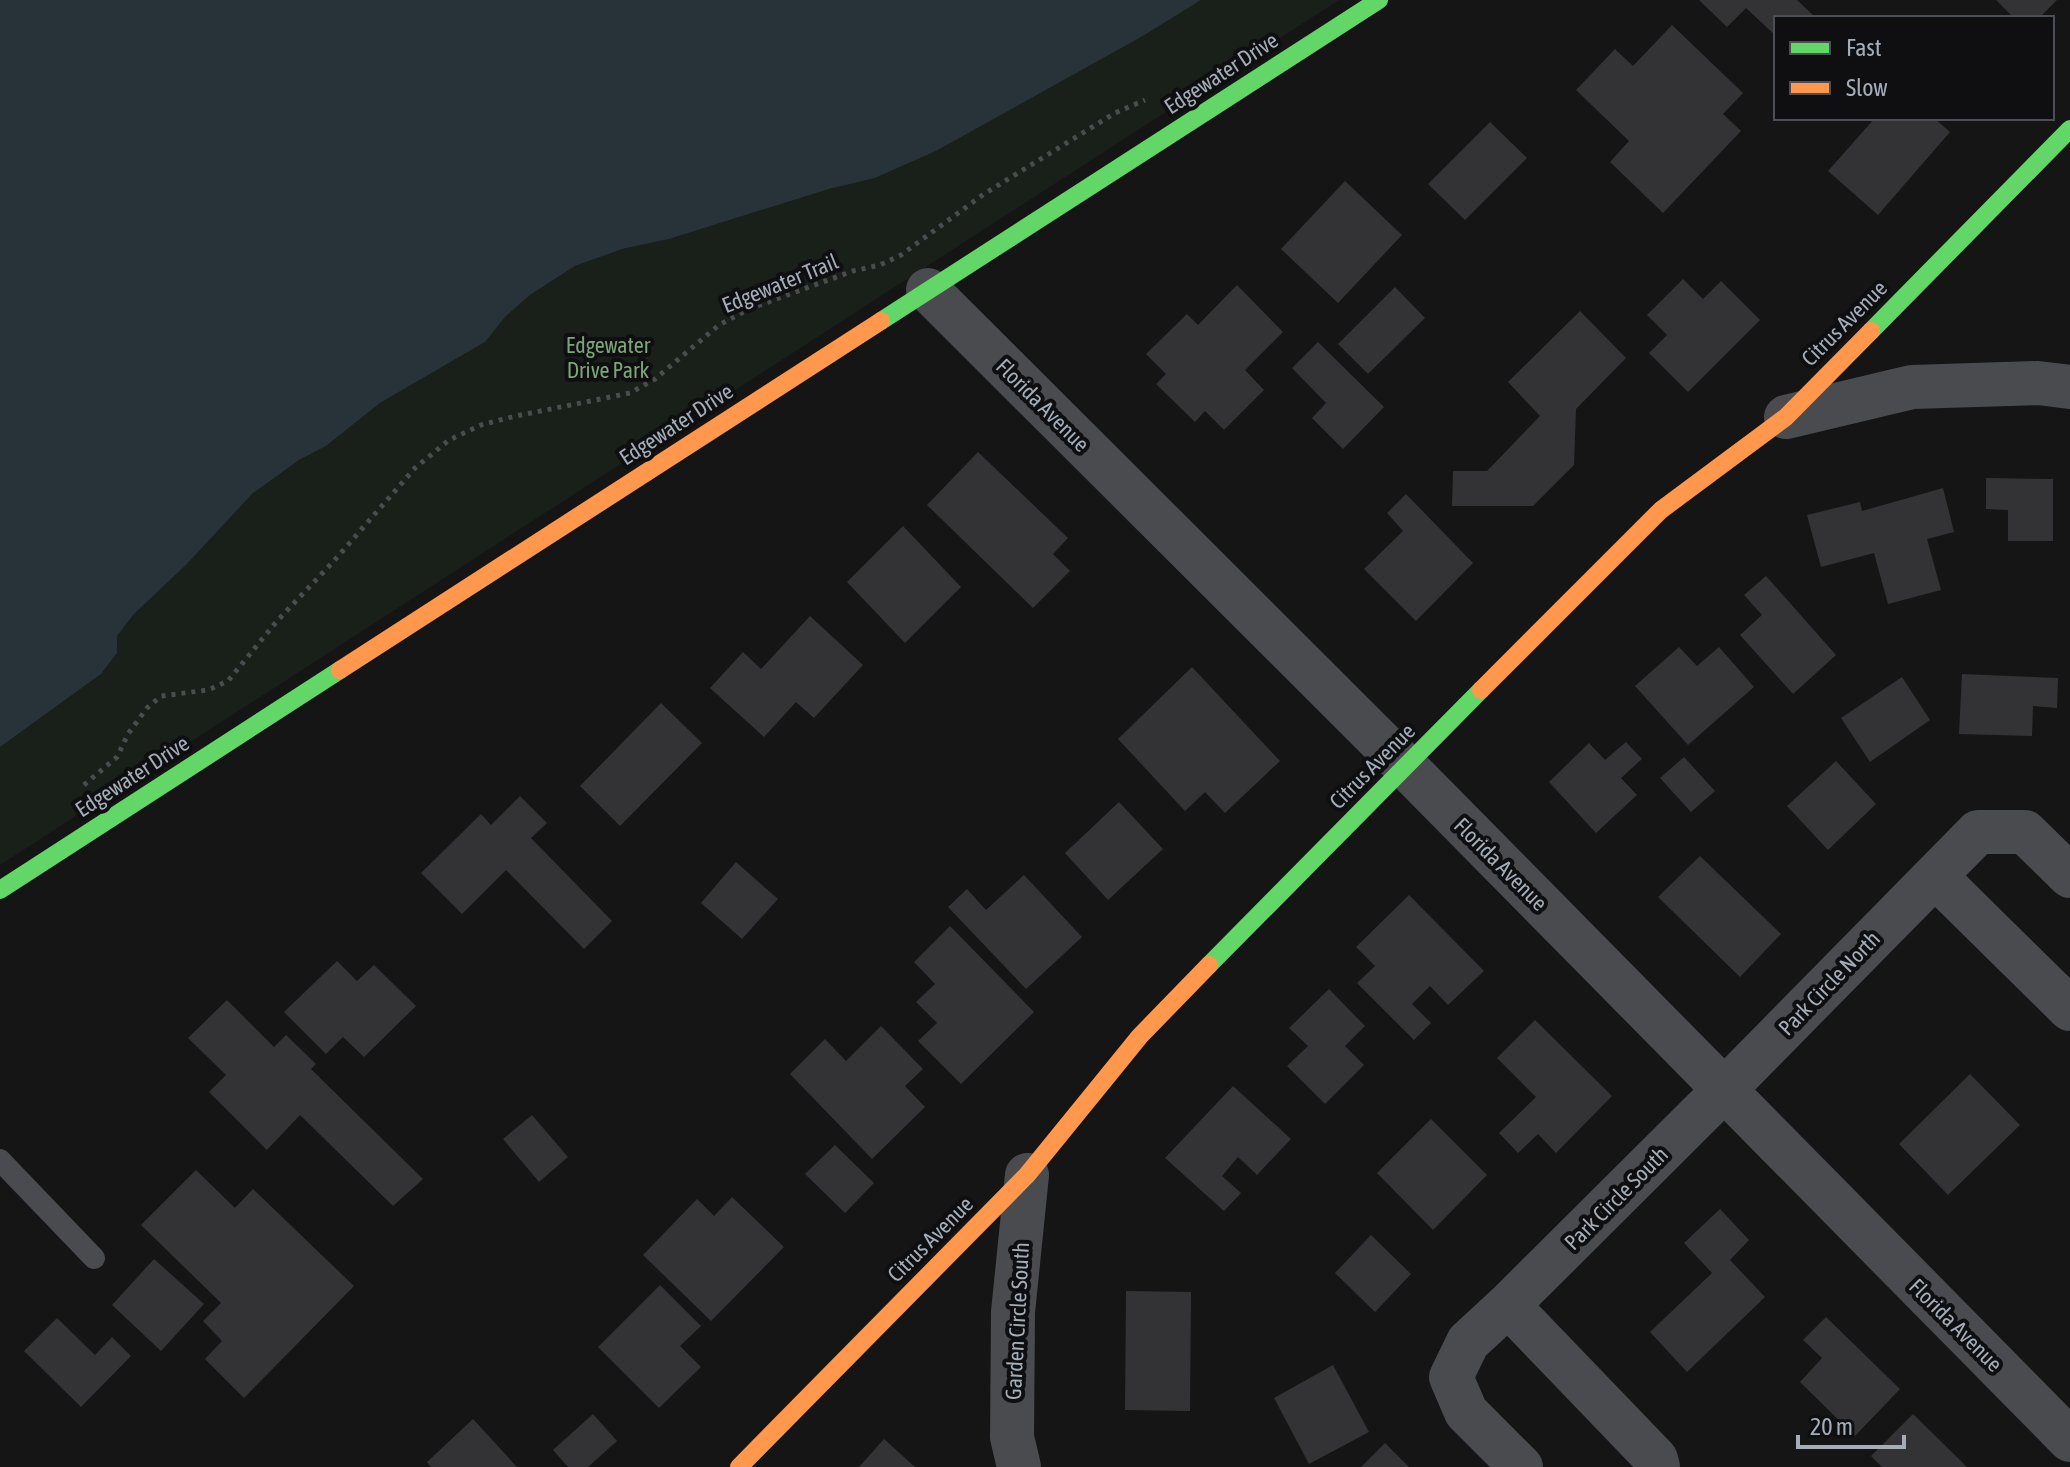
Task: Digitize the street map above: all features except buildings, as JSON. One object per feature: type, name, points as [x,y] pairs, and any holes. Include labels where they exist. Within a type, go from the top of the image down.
[{"type":"street","name":"Edgewater Drive","points":[[0,890],[1379,0]]},
{"type":"street","name":"Citrus Avenue","points":[[739,1467],[1027,1175],[1140,1036],[1405,766],[1661,510],[1786,417],[2070,129]]},
{"type":"street","name":"Florida Avenue","points":[[928,290],[1405,766],[2070,1440]]},
{"type":"street","points":[[1786,417],[1912,387],[2038,383],[2070,387]]},
{"type":"street","name":"Park Circle North","points":[[1724,1090],[1978,832],[2025,832],[2070,876]]},
{"type":"street","points":[[1935,876],[2070,1009]]},
{"type":"street","name":"Park Circle South","points":[[1521,1467],[1466,1412],[1451,1377],[1468,1342],[1724,1090]]},
{"type":"street","name":"Garden Circle South","points":[[1019,1467],[1012,1437],[1013,1312],[1027,1175]]},
{"type":"street","points":[[1508,1305],[1656,1459],[1658,1467]]},
{"type":"lane","points":[[0,1160],[94,1258]]},
{"type":"path","name":"Edgewater Trail","points":[[78,789],[117,757],[128,734],[147,708],[161,696],[208,690],[228,681],[277,621],[405,478],[449,440],[493,422],[630,393],[655,379],[719,325],[749,309],[901,255],[984,194],[1115,113],[1153,97]]},
{"type":"green space","name":"Edgewater Drive Park","points":[[1201,0],[1339,0],[0,865],[0,747],[101,674],[117,653],[117,636],[134,614],[187,564],[252,494],[299,460],[326,446],[380,403],[485,342],[506,316],[530,295],[575,266],[622,249],[669,239],[829,189],[875,178],[936,151],[1143,36]]},
{"type":"shaded area","points":[[0,0],[1201,0],[1143,36],[936,151],[875,178],[829,189],[669,239],[622,249],[575,266],[530,295],[506,316],[485,342],[380,403],[326,446],[299,460],[252,494],[187,564],[134,614],[117,636],[117,653],[101,674],[0,747]]},
{"type":"traffic: fast","points":[[881,321],[1379,0]]},
{"type":"traffic: fast","points":[[1871,331],[2070,129]]},
{"type":"traffic: fast","points":[[0,890],[340,670]]},
{"type":"traffic: fast","points":[[1209,965],[1481,690]]},
{"type":"traffic: slow","points":[[340,670],[881,321]]},
{"type":"traffic: slow","points":[[1481,690],[1661,510],[1786,417],[1871,331]]},
{"type":"traffic: slow","points":[[739,1467],[1027,1175],[1140,1036],[1209,965]]}]
